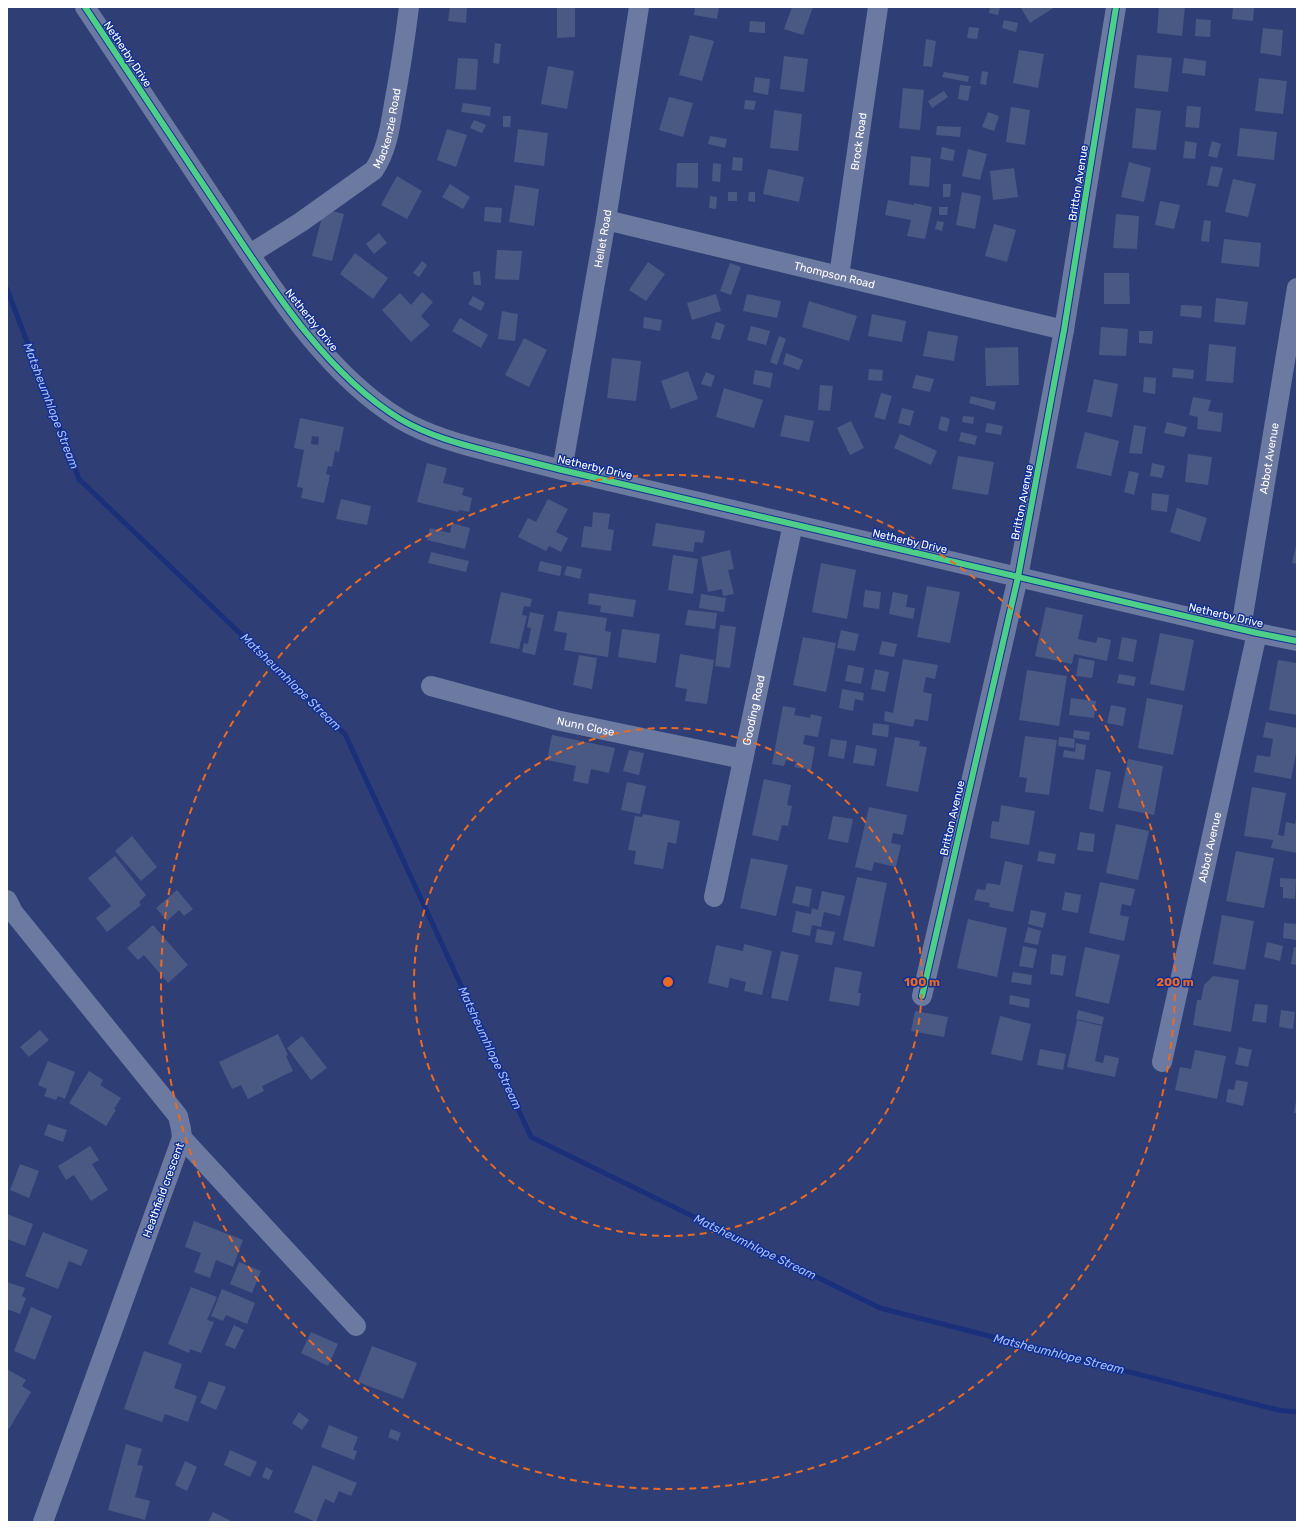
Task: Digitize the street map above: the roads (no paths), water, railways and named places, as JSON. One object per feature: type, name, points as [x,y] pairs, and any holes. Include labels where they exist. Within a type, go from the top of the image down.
[{"type":"street","name":"Netherby Drive","points":[[85,7],[291,313],[324,354],[364,392],[400,418],[423,431],[448,441],[562,470],[1297,641]]},
{"type":"street","name":"Mackenzie Road","points":[[250,254],[300,222],[374,170],[382,158],[387,142],[400,71],[409,7]]},
{"type":"street","name":"Hellet Road","points":[[562,470],[606,220],[639,7]]},
{"type":"street","name":"Brock Road","points":[[839,276],[878,7]]},
{"type":"street","name":"Britton Avenue","points":[[922,996],[1018,577],[1064,330],[1116,7]]},
{"type":"street","name":"Thompson Road","points":[[606,220],[1064,330]]},
{"type":"street","name":"Abbot Avenue","points":[[1162,1062],[1249,630],[1297,288]]},
{"type":"street","name":"Gooding Road","points":[[714,897],[794,524]]},
{"type":"street","name":"Nunn Close","points":[[431,686],[556,720],[743,759]]},
{"type":"street","name":"Heathfield crescent","points":[[9,910],[178,1116],[182,1138],[43,1522]]},
{"type":"street","points":[[182,1138],[356,1326]]},
{"type":"waterway","name":"Matsheumhlope Stream","points":[[7,289],[79,479],[345,734],[531,1137],[880,1308],[1278,1410],[1297,1412]]}]
